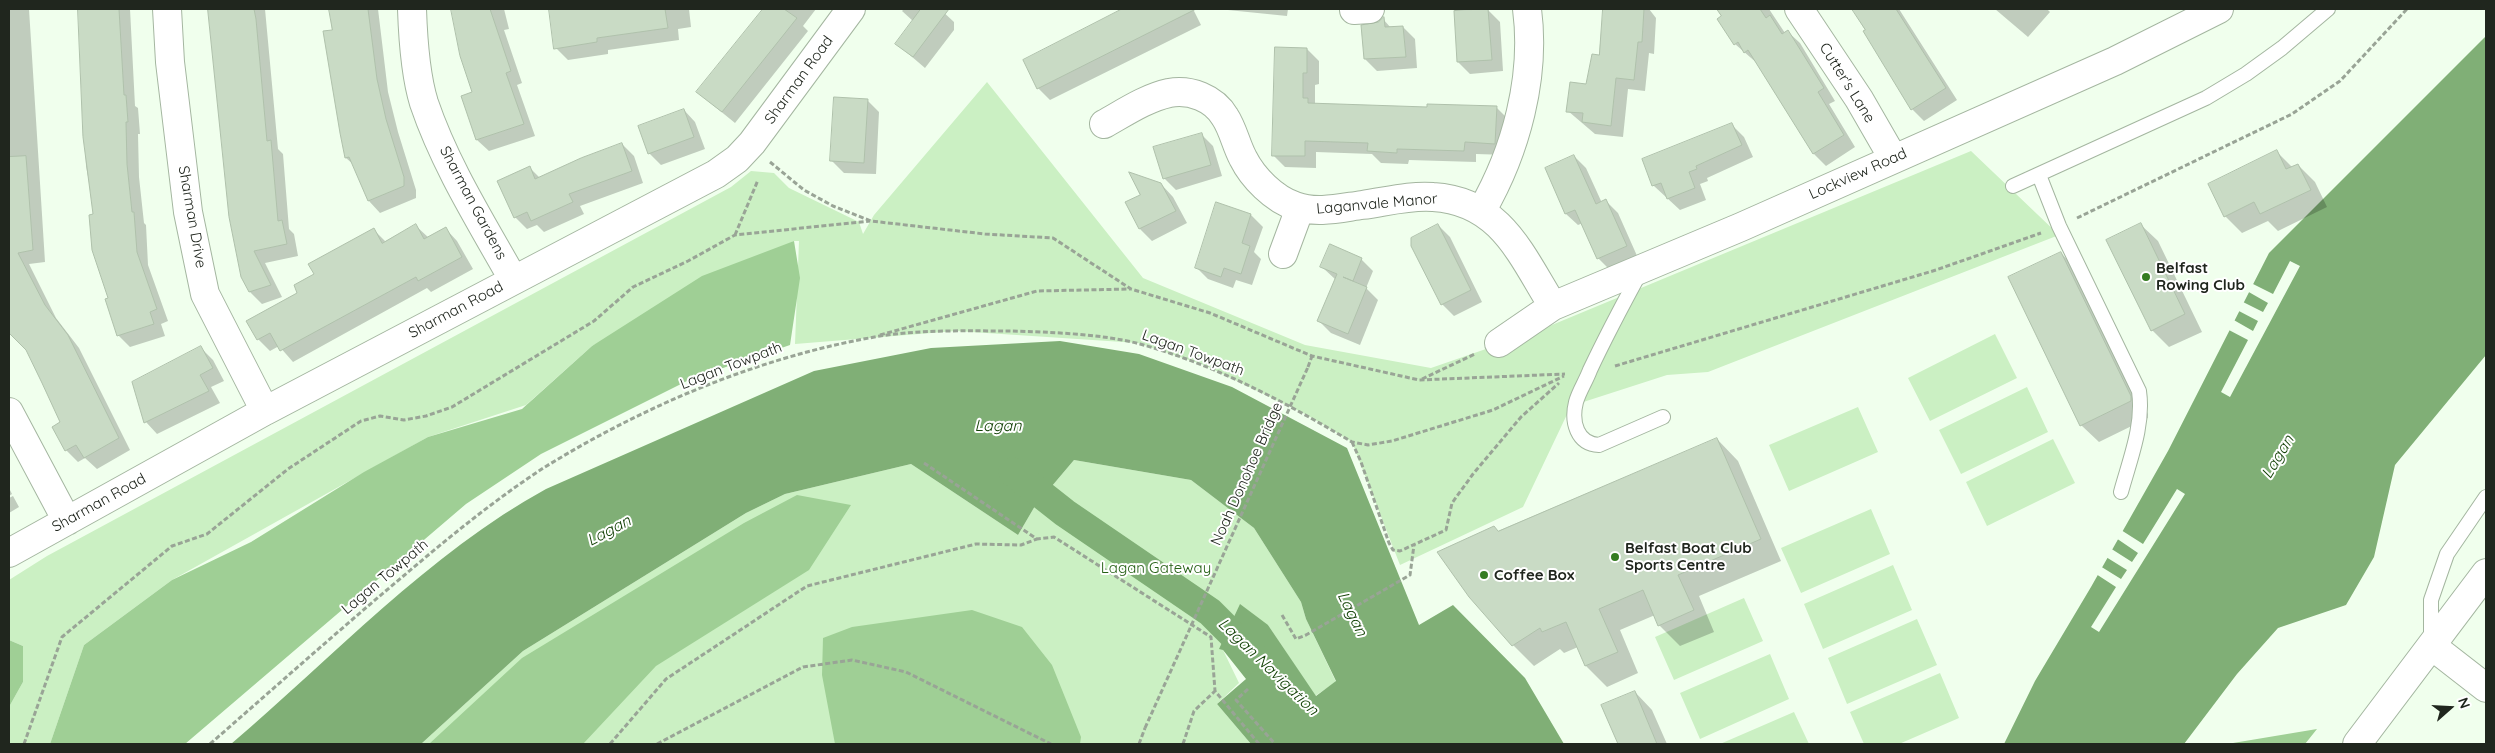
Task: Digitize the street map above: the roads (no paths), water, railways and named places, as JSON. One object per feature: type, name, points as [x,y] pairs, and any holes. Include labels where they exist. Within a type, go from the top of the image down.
[{"type":"street","name":"Sharman Drive","points":[[167,9],[170,62],[188,212],[205,294],[265,411]]},
{"type":"street","name":"Sharman Gardens","points":[[412,9],[413,40],[424,101],[449,164],[513,279]]},
{"type":"street","name":"Sharman Road","points":[[9,553],[265,411],[716,174],[738,159],[759,151],[851,9]]},
{"type":"street","points":[[1482,210],[1497,184],[1511,149],[1522,106],[1530,37],[1526,9]]},
{"type":"street","name":"Cutter's Lane","points":[[1799,9],[1859,99],[1893,158]]},
{"type":"street","name":"Lockview Road","points":[[1499,343],[1553,306],[1644,266],[1741,227],[2115,61],[2219,9]]},
{"type":"street","name":"Laganvale Manor","points":[[1104,124],[1169,93],[1188,93],[1216,105],[1225,117],[1243,160],[1258,180],[1274,195],[1300,208],[1314,211],[1433,197],[1460,202],[1482,210],[1499,225],[1510,239],[1553,306]]},
{"type":"street","name":"Laganvale Manor","points":[[1282,254],[1300,208]]},
{"type":"street","points":[[9,412],[67,520]]},
{"type":"street","points":[[2357,744],[2486,573]]},
{"type":"street","points":[[2432,646],[2486,688]]},
{"type":"lane","points":[[2013,186],[2206,98],[2246,74],[2282,48],[2328,9]]},
{"type":"lane","points":[[2039,175],[2059,226],[2139,391],[2141,402],[2138,433],[2121,492]]},
{"type":"lane","points":[[1644,266],[1606,336],[1588,375],[1576,402],[1574,420],[1579,436],[1589,444],[1599,445],[1663,417]]},
{"type":"lane","points":[[2432,646],[2430,600],[2446,554],[2486,497]]},
{"type":"water","name":"Lagan","points":[[2486,36],[2486,355],[2395,465],[2374,557],[2346,605],[2278,628],[2237,674],[2184,744],[2004,744],[2035,681],[2168,451],[2269,253]]},
{"type":"water","name":"Lagan","points":[[1060,341],[1139,354],[1232,387],[1347,448],[1419,625],[1453,605],[1525,678],[1564,744],[1251,744],[1217,704],[1246,679],[1223,650],[1219,649],[1240,604],[1268,625],[1316,696],[1336,681],[1306,619],[1301,602],[1254,528],[1191,480],[1074,460],[1035,506],[1018,535],[911,464],[785,494],[746,513],[523,651],[421,744],[231,744],[382,608],[422,575],[503,515],[546,489],[814,371],[931,348]]},
{"type":"waterway","name":"Lagan Navigation","points":[[1013,472],[1065,513],[1210,612],[1255,657]]},
{"type":"place","name":"Belfast Rowing Club","points":[[2146,277]]},
{"type":"place","name":"Belfast Boat Club Sports Centre","points":[[1615,557]]},
{"type":"place","name":"Coffee Box","points":[[1484,575]]},
{"type":"park label","name":"Lagan Gateway","points":[[1156,568]]}]
